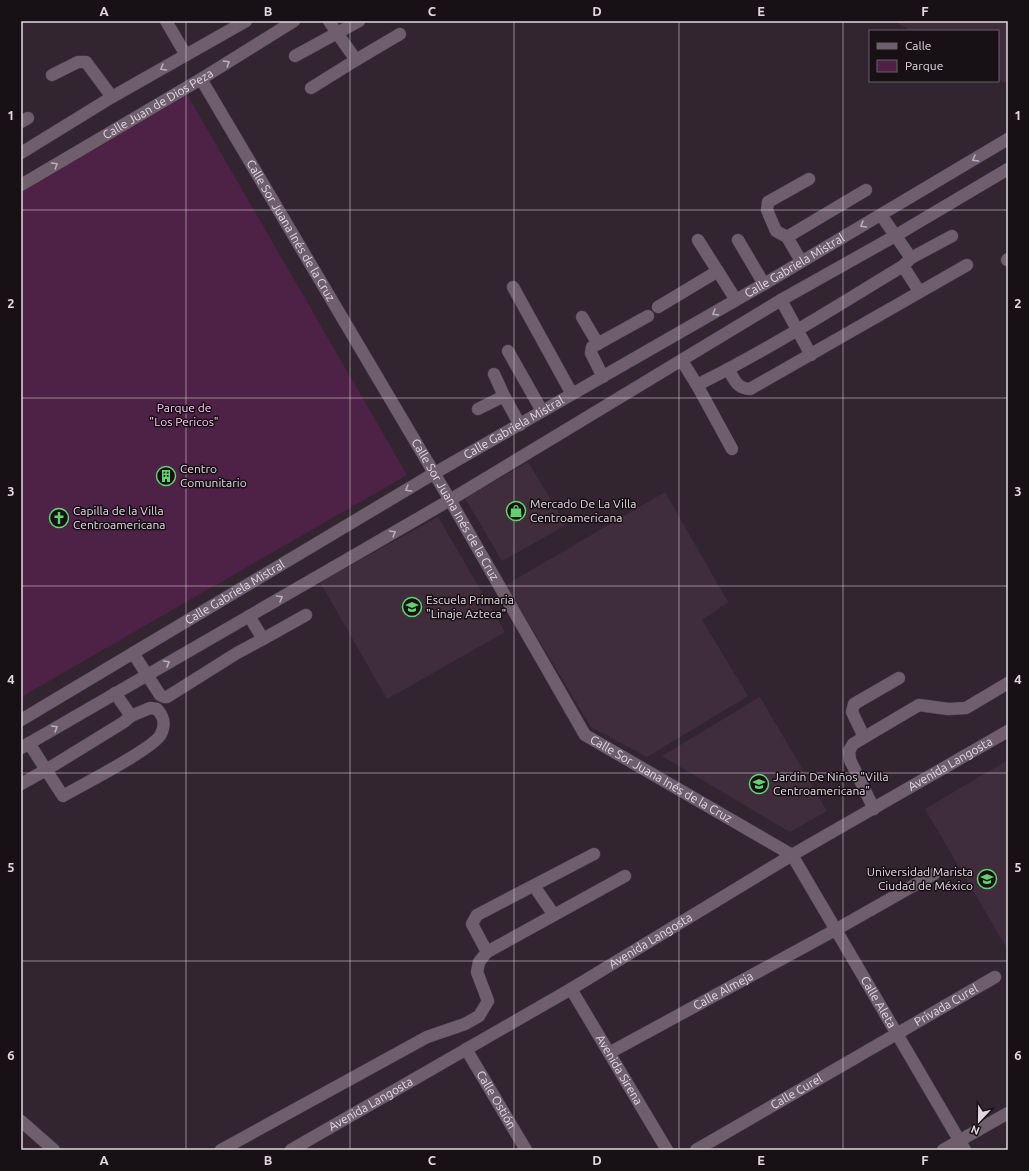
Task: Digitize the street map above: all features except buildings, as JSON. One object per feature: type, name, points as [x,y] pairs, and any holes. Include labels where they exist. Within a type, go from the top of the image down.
[{"type":"street","points":[[166,21],[186,55]]},
{"type":"street","points":[[21,153],[112,97],[246,21]]},
{"type":"street","name":"Calle Juan de Dios Peza","points":[[21,185],[201,79],[294,21]]},
{"type":"street","points":[[329,21],[356,60]]},
{"type":"street","points":[[295,56],[359,21]]},
{"type":"street","points":[[311,88],[400,34]]},
{"type":"street","points":[[52,75],[78,62],[86,62],[112,97]]},
{"type":"street","name":"Calle Sor Juana Inés de la Cruz","points":[[201,79],[433,474],[450,500],[585,735],[792,855]]},
{"type":"street","name":"Calle Gabriela Mistral","points":[[21,720],[433,474],[764,284],[1008,139]]},
{"type":"street","name":"Calle Gabriela Mistral","points":[[25,745],[450,500],[781,300],[895,236],[1008,168]]},
{"type":"street","points":[[801,261],[786,237],[776,231],[767,210],[768,202],[809,179]]},
{"type":"street","points":[[786,237],[866,190]]},
{"type":"street","points":[[881,215],[895,236],[919,291]]},
{"type":"street","points":[[697,385],[797,329],[952,236]]},
{"type":"street","points":[[698,240],[736,300]]},
{"type":"street","points":[[738,240],[764,284]]},
{"type":"street","points":[[728,369],[738,386],[750,389],[919,291],[967,265]]},
{"type":"street","points":[[658,307],[718,270]]},
{"type":"street","points":[[513,287],[572,394]]},
{"type":"street","points":[[781,300],[811,355]]},
{"type":"street","points":[[603,377],[591,353],[592,347],[648,316]]},
{"type":"street","points":[[582,317],[598,344]]},
{"type":"street","points":[[508,351],[542,412]]},
{"type":"street","points":[[682,361],[732,449]]},
{"type":"street","points":[[494,374],[520,425]]},
{"type":"street","points":[[478,409],[504,396]]},
{"type":"street","points":[[133,653],[160,695],[167,697],[238,653],[306,615]]},
{"type":"street","points":[[249,616],[263,640]]},
{"type":"street","points":[[864,737],[852,712],[854,704],[900,678]]},
{"type":"street","points":[[874,809],[850,760],[849,751],[854,744],[919,705],[948,709],[966,708],[1008,683]]},
{"type":"street","points":[[115,693],[131,716]]},
{"type":"street","points":[[21,784],[46,770],[124,722],[131,716],[150,708],[157,709],[163,716],[164,725],[161,736],[145,749],[63,796],[46,770],[25,745]]},
{"type":"street","name":"Avenida Langosta","points":[[298,1148],[571,989],[792,855],[874,809],[1008,730]]},
{"type":"street","points":[[487,952],[472,924],[473,920],[477,916],[594,854]]},
{"type":"street","name":"Calle Aleta","points":[[792,855],[837,929],[962,1145]]},
{"type":"street","name":"Calle Almeja","points":[[609,1053],[837,929],[934,874]]},
{"type":"street","points":[[221,1150],[427,1037],[465,1024],[479,1016],[488,1001],[477,972],[479,962],[487,952],[625,876]]},
{"type":"street","points":[[534,886],[554,914]]},
{"type":"street","name":"Privada Curel","points":[[897,1034],[995,977]]},
{"type":"street","name":"Avenida Sirena","points":[[571,989],[667,1150]]},
{"type":"street","name":"Calle Curel","points":[[696,1150],[897,1034]]},
{"type":"street","name":"Calle Ostión","points":[[466,1049],[526,1150]]},
{"type":"street","points":[[943,1150],[962,1145],[1008,1113]]},
{"type":"street","points":[[21,1121],[54,1150]]},
{"type":"shaded area","points":[[893,21],[1008,21],[1008,84],[999,80],[999,30],[910,30]]},
{"type":"shaded area","name":"Mercado De La Villa Centroamericana","points":[[528,462],[566,525],[502,561],[465,498]]},
{"type":"shaded area","points":[[665,492],[728,602],[702,620],[748,696],[647,757],[591,727],[506,585]]},
{"type":"shaded area","name":"Escuela Primaria \"Linaje Azteca\"","points":[[438,517],[505,632],[387,699],[320,582]]},
{"type":"shaded area","name":"Jardin De Niños \"Villa Centroamericana\"","points":[[760,697],[827,811],[790,832],[662,756]]},
{"type":"shaded area","name":"Universidad Marista Ciudad de México","points":[[1008,760],[1008,950],[925,809]]},
{"type":"green space","name":"Parque de \"Los Pericos\"","points":[[184,89],[407,475],[21,697],[21,185]]},
{"type":"place","name":"Centro Comunitario","points":[[166,476]]},
{"type":"place","name":"Mercado De La Villa Centroamericana","points":[[516,511]]},
{"type":"place","name":"Capilla de la Villa Centroamericana","points":[[59,518]]},
{"type":"place","name":"Escuela Primaria \"Linaje Azteca\"","points":[[412,607]]},
{"type":"place","name":"Jardin De Niños \"Villa Centroamericana\"","points":[[759,784]]},
{"type":"place","name":"Universidad Marista Ciudad de México","points":[[987,879]]}]
